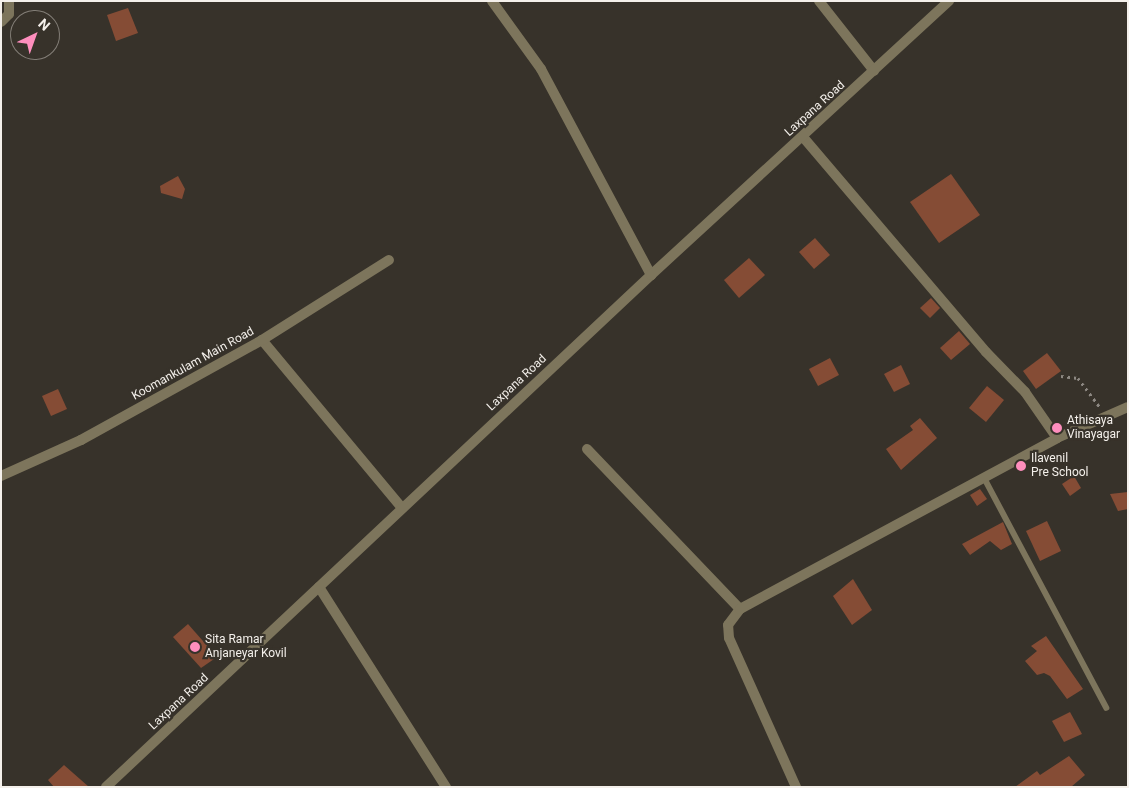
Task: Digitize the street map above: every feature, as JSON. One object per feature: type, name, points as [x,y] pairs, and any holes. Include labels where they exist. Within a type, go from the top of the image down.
[{"type":"street","points":[[1,22],[9,14],[9,1]]},
{"type":"street","points":[[492,1],[541,69],[651,276]]},
{"type":"street","points":[[818,1],[874,71]]},
{"type":"street","name":"Laxpana Road","points":[[106,787],[402,508],[949,1]]},
{"type":"street","points":[[803,137],[986,352],[1025,392],[1057,438]]},
{"type":"street","name":"Koomankulam Main Road","points":[[1,476],[81,440],[262,340],[389,260]]},
{"type":"street","points":[[262,340],[402,508]]},
{"type":"street","points":[[796,787],[729,638],[728,625],[740,608],[985,479],[1057,438],[1128,407]]},
{"type":"street","points":[[587,449],[740,608]]},
{"type":"street","points":[[319,587],[446,787]]},
{"type":"lane","points":[[985,479],[1106,708]]},
{"type":"path","points":[[1060,376],[1078,378],[1106,416]]},
{"type":"building","points":[[128,8],[138,33],[116,41],[107,15]]},
{"type":"building","points":[[951,174],[980,215],[939,243],[910,202]]},
{"type":"building","points":[[178,176],[185,189],[182,199],[161,193],[160,186]]},
{"type":"building","points":[[815,238],[830,255],[814,269],[799,252]]},
{"type":"building","points":[[749,258],[765,275],[739,298],[724,280]]},
{"type":"building","points":[[931,298],[940,308],[930,318],[920,308]]},
{"type":"building","points":[[959,331],[970,344],[951,360],[940,348]]},
{"type":"building","points":[[1047,353],[1061,371],[1036,389],[1023,371]]},
{"type":"building","points":[[830,358],[839,375],[818,386],[809,369]]},
{"type":"building","points":[[901,365],[910,384],[894,392],[884,374]]},
{"type":"building","points":[[987,386],[1004,400],[986,422],[969,408]]},
{"type":"building","points":[[58,389],[67,409],[51,416],[42,396]]},
{"type":"building","points":[[920,418],[937,438],[901,470],[886,449],[913,430],[910,426]]},
{"type":"building","points":[[1074,476],[1081,488],[1070,496],[1062,484]]},
{"type":"building","points":[[980,489],[987,499],[977,506],[970,495]]},
{"type":"building","points":[[1128,492],[1128,509],[1118,511],[1110,494]]},
{"type":"building","points":[[1047,521],[1061,551],[1040,561],[1026,531]]},
{"type":"building","points":[[1003,522],[1012,544],[1001,550],[990,541],[970,555],[962,544]]},
{"type":"building","points":[[853,579],[872,610],[852,625],[833,596]]},
{"type":"building","name":"Sita Ramar Anjaneyar Kovil","points":[[188,624],[217,657],[201,668],[173,637]]},
{"type":"building","points":[[1046,636],[1083,689],[1067,699],[1050,676],[1044,673],[1037,675],[1025,661],[1037,651],[1031,646]]},
{"type":"building","points":[[1070,712],[1082,734],[1064,742],[1052,721]]},
{"type":"building","points":[[1069,756],[1085,775],[1071,787],[1015,787],[1037,771],[1040,775]]},
{"type":"building","points":[[64,765],[89,787],[54,787],[48,780]]},
{"type":"place","name":"Athisaya Vinayagar","points":[[1057,428]]},
{"type":"place","name":"Ilavenil Pre School","points":[[1021,466]]},
{"type":"place","name":"Sita Ramar Anjaneyar Kovil","points":[[195,647]]}]
